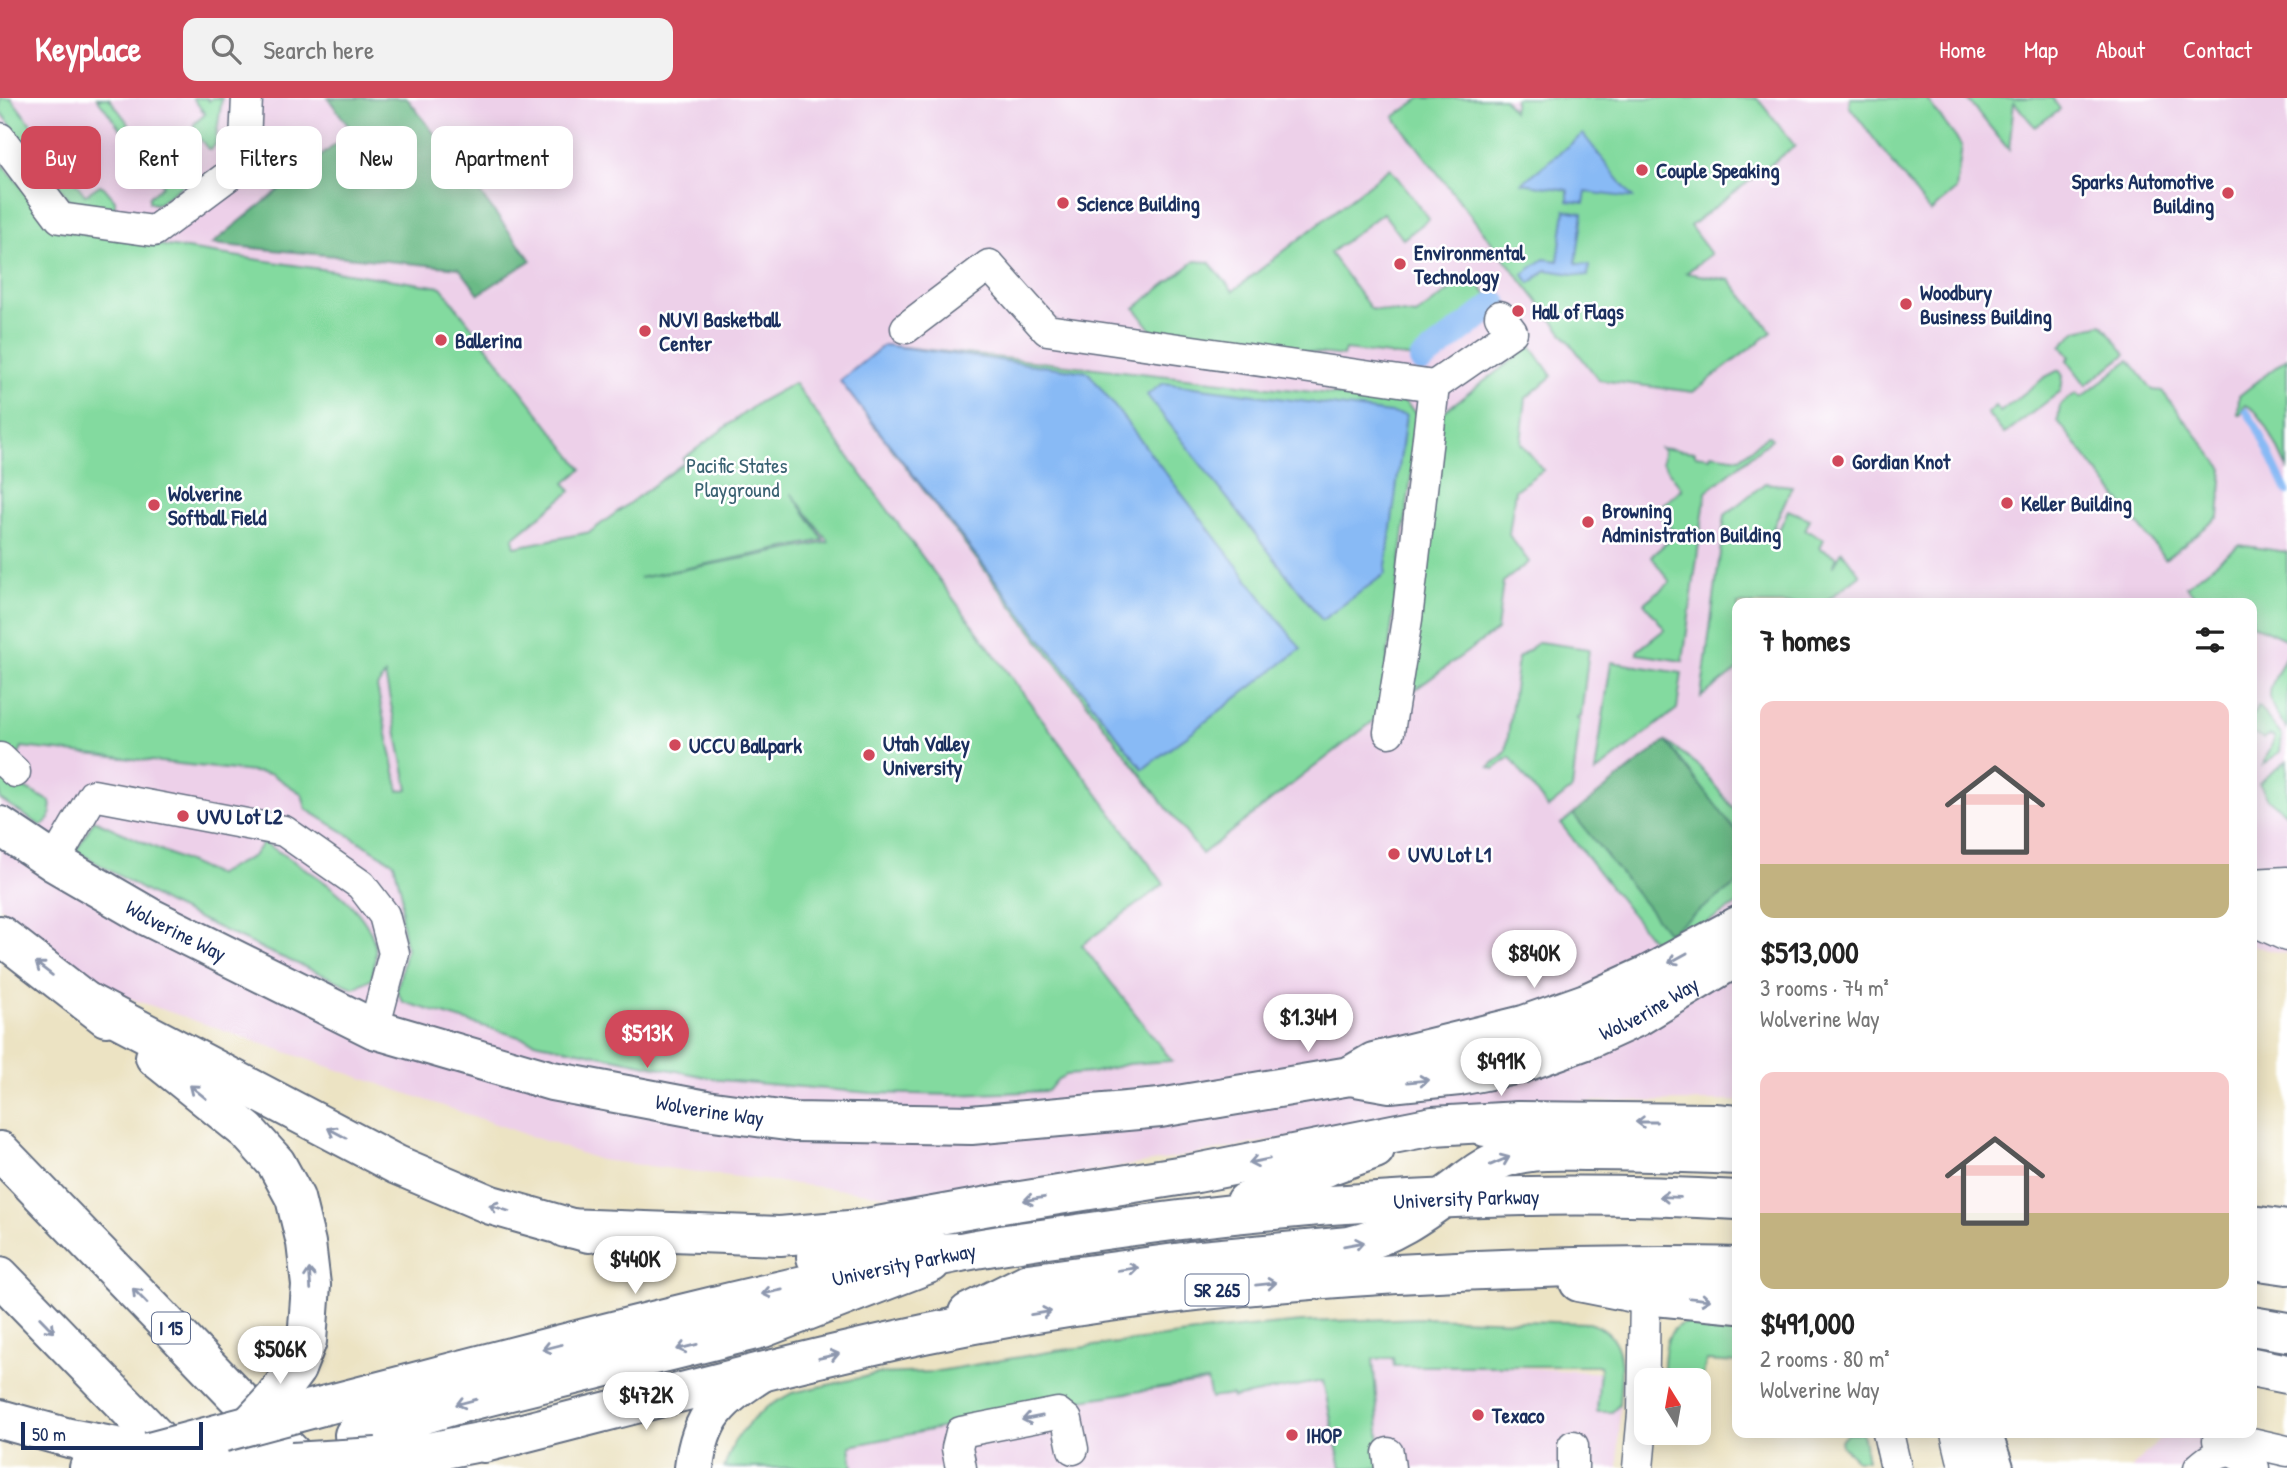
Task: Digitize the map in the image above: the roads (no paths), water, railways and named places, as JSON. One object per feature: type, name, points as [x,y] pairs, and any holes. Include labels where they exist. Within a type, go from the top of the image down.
[{"type":"main road","name":"Wolverine Way","points":[[0,826],[54,862],[149,918],[374,1029],[552,1081],[706,1110],[794,1122],[971,1125],[1160,1108],[1350,1076],[1390,1083],[1471,1074],[1520,1064],[1589,1039],[1637,1017],[1732,960]]},
{"type":"main road","name":"Wolverine Way","points":[[1350,1076],[1374,1062],[1524,1025],[1586,1003],[1648,975],[1732,929]]},
{"type":"main road","points":[[0,936],[88,1002],[247,1131],[276,1163],[295,1198],[302,1221],[311,1285],[307,1341],[296,1369],[284,1387],[250,1425],[198,1465]]},
{"type":"main road","points":[[1637,1017],[1732,981]]},
{"type":"main road","points":[[88,1002],[397,1165],[491,1205],[565,1228],[649,1246],[740,1255],[779,1257],[959,1252]]},
{"type":"main road","points":[[565,1228],[780,1236],[861,1229],[1198,1173],[1433,1126],[1519,1121],[1730,1123]]},
{"type":"main road","points":[[1214,1216],[1328,1166],[1373,1150],[1434,1135],[1519,1121]]},
{"type":"main road","name":"I 15","points":[[0,1151],[293,1466]]},
{"type":"main road","points":[[925,1334],[1028,1283],[1190,1261],[1349,1246],[1370,1241],[1391,1232],[1498,1160],[1519,1154],[1544,1151],[1623,1151],[1732,1155]]},
{"type":"main road","name":"University Parkway","points":[[148,1452],[755,1296],[959,1252],[1214,1216],[1328,1205],[1443,1198],[1555,1196],[1732,1200]]},
{"type":"main road","points":[[2257,1226],[2287,1230]]},
{"type":"main road","points":[[0,1419],[84,1458],[148,1452],[198,1465],[293,1466],[376,1457],[465,1402],[763,1328],[959,1252]]},
{"type":"main road","points":[[2257,1261],[2287,1265]]},
{"type":"main road","name":"SR 265","points":[[376,1457],[434,1451],[516,1435],[762,1372],[925,1334],[1154,1297],[1273,1283],[1391,1274],[1614,1265],[1732,1267]]},
{"type":"main road","points":[[1512,1269],[1645,1295],[1732,1303]]},
{"type":"main road","points":[[0,1276],[198,1465]]},
{"type":"main road","points":[[2257,1327],[2287,1332]]},
{"type":"main road","points":[[2257,1368],[2287,1374]]},
{"type":"main road","points":[[694,1468],[703,1429],[715,1407],[734,1390],[762,1372]]},
{"type":"main road","points":[[2257,1392],[2287,1398]]},
{"type":"main road","points":[[1984,1438],[1994,1468]]},
{"type":"street","points":[[0,138],[60,218],[154,231],[244,164],[247,98]]},
{"type":"street","points":[[906,328],[989,265],[1047,330],[1434,386],[1512,332],[1500,316]]},
{"type":"street","points":[[1389,732],[1407,619],[1434,386]]},
{"type":"street","points":[[54,862],[93,795],[284,831],[361,885],[384,915],[394,953],[374,1029]]},
{"type":"street","points":[[2257,884],[2287,882]]},
{"type":"street","points":[[2257,911],[2287,908]]},
{"type":"street","points":[[2257,922],[2287,936]]},
{"type":"street","points":[[1638,1468],[1643,1414],[1645,1295]]},
{"type":"street","points":[[961,1468],[957,1448],[961,1432],[1058,1413],[1067,1420],[1073,1449]]},
{"type":"street","points":[[1889,1438],[1896,1468]]},
{"type":"street","points":[[1957,1438],[1962,1458],[1969,1468]]},
{"type":"street","points":[[2236,1453],[2239,1440],[2287,1451]]},
{"type":"street","points":[[2199,1468],[2217,1453],[2236,1453],[2273,1461],[2282,1468]]},
{"type":"water","points":[[1583,134],[1633,198],[1586,192],[1584,203],[1568,201],[1568,190],[1522,183]]},
{"type":"water","points":[[1565,210],[1583,213],[1576,263],[1589,265],[1588,276],[1546,270],[1530,283],[1523,274],[1544,259],[1558,261]]},
{"type":"water","points":[[884,345],[1088,372],[1301,649],[1143,769],[840,381]]},
{"type":"water","points":[[1163,383],[1406,415],[1385,574],[1322,620],[1147,395]]},
{"type":"waterway","points":[[1422,360],[1495,304]]},
{"type":"waterway","points":[[2246,411],[2256,426],[2287,492]]},
{"type":"place","name":"Couple Speaking","points":[[1642,170]]},
{"type":"place","name":"Sparks Automotive Building","points":[[2228,193]]},
{"type":"place","name":"Science Building","points":[[1063,203]]},
{"type":"place","name":"Environmental Technology","points":[[1400,264]]},
{"type":"place","name":"Woodbury Business Building","points":[[1906,304]]},
{"type":"place","name":"Hall of Flags","points":[[1518,311]]},
{"type":"place","name":"NUVI Basketball Center","points":[[645,331]]},
{"type":"place","name":"Ballerina","points":[[441,340]]},
{"type":"place","name":"Gordian Knot","points":[[1838,461]]},
{"type":"place","name":"Keller Building","points":[[2007,503]]},
{"type":"place","name":"Wolverine Softball Field","points":[[154,505]]},
{"type":"place","name":"Browning Administration Building","points":[[1588,522]]},
{"type":"place","name":"UCCU Ballpark","points":[[675,745]]},
{"type":"place","name":"Utah Valley University","points":[[869,755]]},
{"type":"place","name":"UVU Lot L2","points":[[183,816]]},
{"type":"place","name":"UVU Lot L1","points":[[1394,854]]},
{"type":"place","name":"Texaco","points":[[1478,1415]]},
{"type":"place","name":"IHOP","points":[[1292,1435]]},
{"type":"park label","name":"Pacific States Playground","points":[[737,477]]}]
